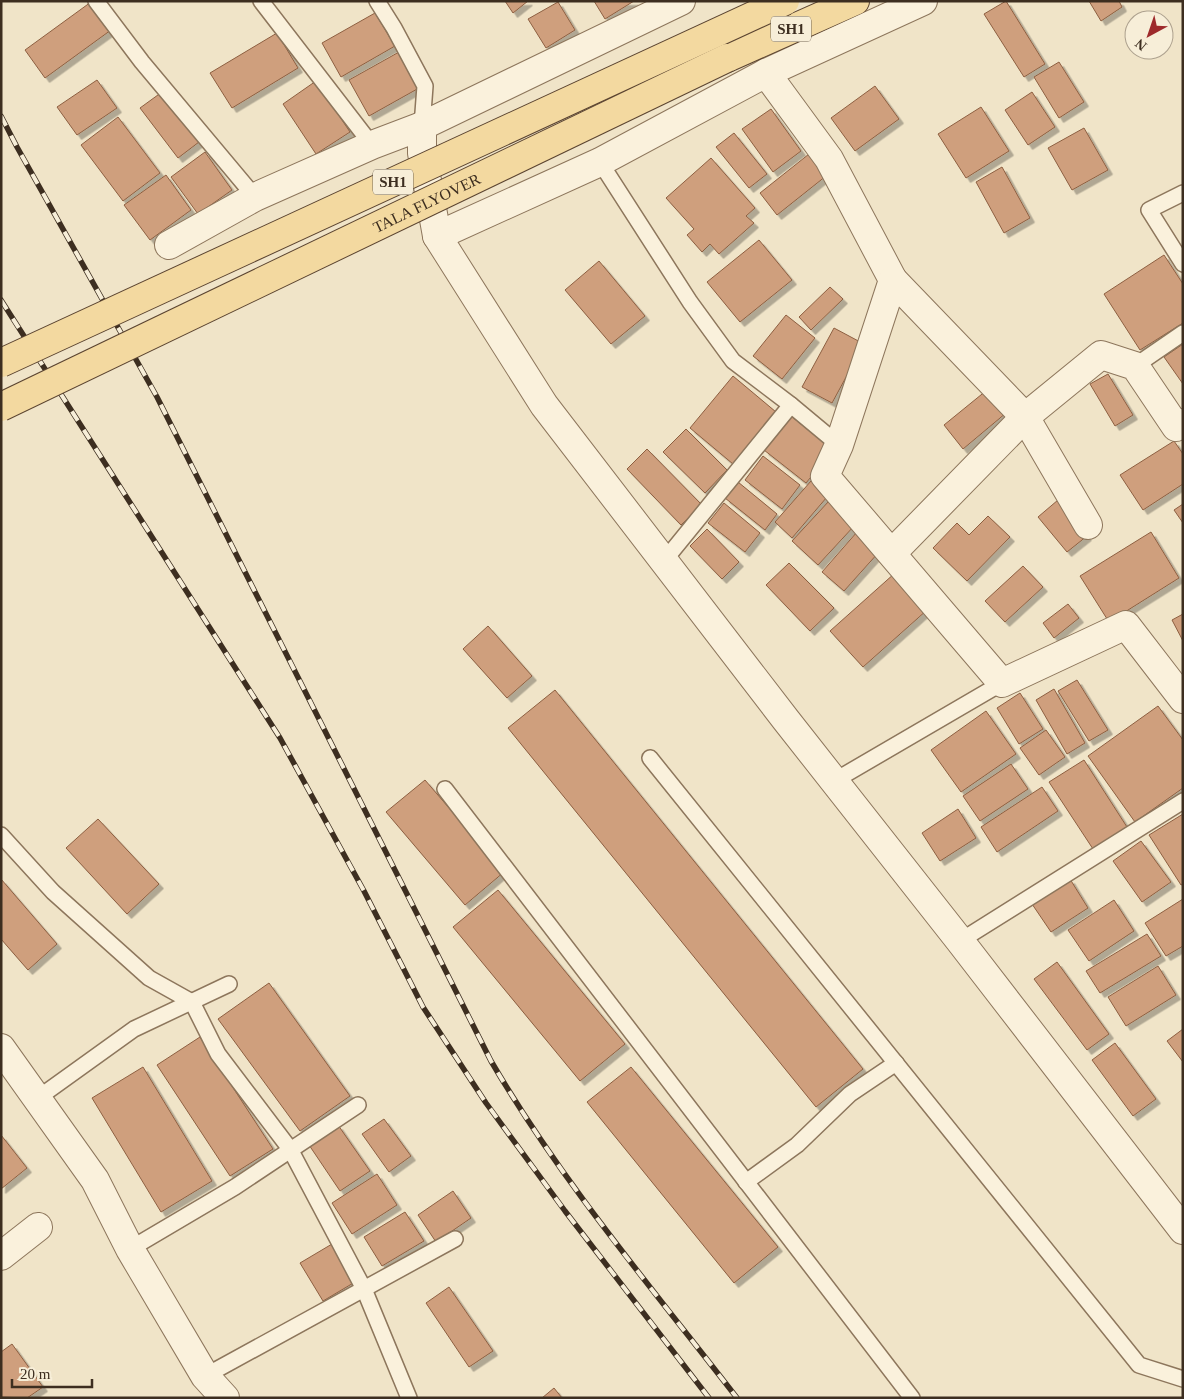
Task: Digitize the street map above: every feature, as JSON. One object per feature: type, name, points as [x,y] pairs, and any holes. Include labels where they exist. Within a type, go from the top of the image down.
[{"type":"main road","name":"TALA FLYOVER","points":[[1,363],[785,1]]},
{"type":"main road","name":"TALA FLYOVER","points":[[1,407],[727,58],[855,1]]},
{"type":"street","points":[[169,245],[256,197],[372,145],[422,126],[681,1]]},
{"type":"street","points":[[437,236],[600,162],[766,73],[923,1]]},
{"type":"street","points":[[766,73],[829,159],[893,280],[1025,417],[1088,525]]},
{"type":"street","points":[[422,126],[422,153],[437,236],[544,405],[1183,1230]]},
{"type":"street","points":[[893,280],[839,445],[825,476],[1002,683],[1126,625],[1183,698]]},
{"type":"street","points":[[892,553],[1025,417],[1101,355],[1135,366],[1176,427],[1183,423]]},
{"type":"street","points":[[5,1060],[38,1098],[95,1180],[130,1249],[205,1376],[225,1398]]},
{"type":"street","points":[[1,1256],[38,1227]]},
{"type":"lane","points":[[96,1],[142,62],[256,197]]},
{"type":"lane","points":[[260,1],[372,145]]},
{"type":"lane","points":[[377,1],[394,28],[425,86],[422,126]]},
{"type":"lane","points":[[600,162],[690,302],[733,361],[791,405],[839,445]]},
{"type":"lane","points":[[1183,193],[1149,210],[1183,264]]},
{"type":"lane","points":[[1135,366],[1183,332]]},
{"type":"lane","points":[[664,561],[791,405]]},
{"type":"lane","points":[[834,781],[1002,683]]},
{"type":"lane","points":[[650,758],[1139,1365],[1183,1379]]},
{"type":"lane","points":[[445,789],[912,1398]]},
{"type":"lane","points":[[960,941],[1183,801]]},
{"type":"lane","points":[[1,835],[53,892],[149,978],[192,1002],[218,1054],[290,1149],[364,1289],[410,1398]]},
{"type":"lane","points":[[38,1098],[134,1029],[229,984]]},
{"type":"lane","points":[[746,1182],[796,1145],[850,1094],[896,1063]]},
{"type":"lane","points":[[130,1249],[235,1187],[358,1105]]},
{"type":"lane","points":[[205,1376],[455,1239]]},
{"type":"building","points":[[505,1],[528,1],[513,13]]},
{"type":"building","points":[[594,1],[634,1],[605,19]]},
{"type":"building","points":[[1006,1],[1045,64],[1024,77],[984,14]]},
{"type":"building","points":[[1089,1],[1119,1],[1122,7],[1101,21]]},
{"type":"building","points":[[91,2],[111,30],[45,78],[25,50]]},
{"type":"building","points":[[558,2],[575,30],[546,48],[528,19]]},
{"type":"building","points":[[375,13],[395,46],[341,77],[322,43]]},
{"type":"building","points":[[277,33],[298,68],[232,108],[210,73]]},
{"type":"building","points":[[399,52],[419,88],[369,116],[349,80]]},
{"type":"building","points":[[1059,62],[1084,102],[1059,118],[1034,77]]},
{"type":"building","points":[[97,80],[117,108],[77,135],[57,107]]},
{"type":"building","points":[[316,81],[350,132],[316,154],[283,104]]},
{"type":"building","points":[[875,86],[899,119],[855,151],[831,118]]},
{"type":"building","points":[[162,92],[199,142],[178,158],[140,108]]},
{"type":"building","points":[[1032,92],[1055,127],[1028,145],[1005,110]]},
{"type":"building","points":[[981,107],[1009,151],[966,178],[938,134]]},
{"type":"building","points":[[771,109],[801,151],[773,172],[742,129]]},
{"type":"building","points":[[118,117],[160,173],[123,201],[81,145]]},
{"type":"building","points":[[1084,128],[1108,170],[1072,190],[1048,148]]},
{"type":"building","points":[[734,133],[767,174],[749,188],[716,147]]},
{"type":"building","points":[[205,152],[232,190],[198,214],[171,177]]},
{"type":"building","points":[[809,154],[826,176],[777,215],[760,193]]},
{"type":"building","points":[[711,158],[755,208],[746,216],[754,223],[719,254],[710,244],[702,252],[687,235],[694,229],[666,198]]},
{"type":"building","points":[[1002,167],[1030,218],[1004,233],[976,182]]},
{"type":"building","points":[[166,175],[191,210],[150,240],[124,205]]},
{"type":"building","points":[[759,240],[792,280],[740,322],[707,282]]},
{"type":"building","points":[[1164,255],[1183,284],[1183,323],[1140,350],[1104,294]]},
{"type":"building","points":[[599,261],[645,316],[611,344],[565,290]]},
{"type":"building","points":[[830,287],[843,299],[811,330],[799,317]]},
{"type":"building","points":[[786,315],[815,338],[782,379],[753,356]]},
{"type":"building","points":[[834,328],[864,344],[832,403],[802,387]]},
{"type":"building","points":[[1183,344],[1183,384],[1164,357]]},
{"type":"building","points":[[1108,374],[1133,415],[1115,426],[1090,384]]},
{"type":"building","points":[[733,376],[776,412],[733,464],[690,428]]},
{"type":"building","points":[[987,390],[1006,413],[963,449],[944,425]]},
{"type":"building","points":[[791,416],[833,450],[806,483],[764,450]]},
{"type":"building","points":[[686,429],[727,470],[705,493],[663,452]]},
{"type":"building","points":[[1174,441],[1183,454],[1183,484],[1143,510],[1120,475]]},
{"type":"building","points":[[647,449],[702,505],[681,525],[627,469]]},
{"type":"building","points":[[763,456],[800,485],[782,509],[745,480]]},
{"type":"building","points":[[811,481],[827,497],[792,538],[775,522]]},
{"type":"building","points":[[738,482],[777,514],[765,530],[725,498]]},
{"type":"building","points":[[1058,500],[1087,536],[1067,552],[1038,517]]},
{"type":"building","points":[[829,501],[855,525],[818,565],[792,541]]},
{"type":"building","points":[[724,503],[760,533],[745,552],[708,523]]},
{"type":"building","points":[[1183,504],[1183,523],[1174,510]]},
{"type":"building","points":[[988,516],[1010,537],[967,581],[933,548],[957,523],[969,535]]},
{"type":"building","points":[[707,529],[739,562],[722,579],[690,546]]},
{"type":"building","points":[[857,532],[879,552],[844,591],[822,572]]},
{"type":"building","points":[[1151,532],[1179,578],[1109,622],[1080,576]]},
{"type":"building","points":[[789,563],[834,608],[810,631],[766,585]]},
{"type":"building","points":[[1023,566],[1043,587],[1005,622],[985,601]]},
{"type":"building","points":[[895,573],[927,610],[863,667],[830,631]]},
{"type":"building","points":[[1068,604],[1079,618],[1054,638],[1043,623]]},
{"type":"building","points":[[1183,614],[1183,641],[1172,620]]},
{"type":"building","points":[[488,626],[532,676],[507,698],[463,649]]},
{"type":"building","points":[[1077,680],[1108,730],[1089,741],[1058,691]]},
{"type":"building","points":[[1054,689],[1085,743],[1067,754],[1036,700]]},
{"type":"building","points":[[555,690],[863,1069],[816,1107],[508,728]]},
{"type":"building","points":[[1020,693],[1043,729],[1019,744],[997,708]]},
{"type":"building","points":[[1158,706],[1183,740],[1183,788],[1135,822],[1088,756]]},
{"type":"building","points":[[986,711],[1016,754],[961,792],[931,750]]},
{"type":"building","points":[[1046,730],[1065,757],[1039,775],[1020,748]]},
{"type":"building","points":[[1084,760],[1127,827],[1093,849],[1049,782]]},
{"type":"building","points":[[1011,764],[1028,789],[980,821],[963,796]]},
{"type":"building","points":[[425,780],[504,872],[465,905],[386,812]]},
{"type":"building","points":[[1042,787],[1058,811],[997,852],[981,827]]},
{"type":"building","points":[[958,809],[976,838],[940,861],[922,833]]},
{"type":"building","points":[[1183,814],[1183,884],[1181,885],[1149,835]]},
{"type":"building","points":[[98,819],[159,884],[127,914],[66,848]]},
{"type":"building","points":[[1141,841],[1171,882],[1142,902],[1113,861]]},
{"type":"building","points":[[1,879],[57,944],[28,970],[1,939]]},
{"type":"building","points":[[1070,879],[1088,908],[1051,932],[1032,904]]},
{"type":"building","points":[[498,890],[625,1044],[580,1081],[453,927]]},
{"type":"building","points":[[1183,899],[1183,946],[1166,956],[1145,923]]},
{"type":"building","points":[[1114,900],[1134,931],[1089,961],[1068,930]]},
{"type":"building","points":[[1147,934],[1161,956],[1100,993],[1086,971]]},
{"type":"building","points":[[1057,962],[1109,1034],[1087,1050],[1034,979]]},
{"type":"building","points":[[1158,966],[1176,995],[1126,1026],[1108,997]]},
{"type":"building","points":[[269,983],[350,1096],[300,1131],[218,1019]]},
{"type":"building","points":[[1183,1029],[1183,1062],[1167,1041]]},
{"type":"building","points":[[200,1037],[273,1149],[230,1176],[157,1065]]},
{"type":"building","points":[[1115,1043],[1156,1099],[1133,1116],[1092,1060]]},
{"type":"building","points":[[143,1067],[212,1181],[161,1212],[92,1098]]},
{"type":"building","points":[[631,1067],[778,1247],[734,1283],[587,1102]]},
{"type":"building","points":[[384,1119],[411,1156],[389,1172],[362,1134]]},
{"type":"building","points":[[338,1125],[370,1171],[340,1191],[309,1145]]},
{"type":"building","points":[[1,1135],[27,1168],[1,1189]]},
{"type":"building","points":[[377,1174],[397,1205],[352,1234],[332,1203]]},
{"type":"building","points":[[453,1191],[471,1218],[436,1242],[418,1215]]},
{"type":"building","points":[[405,1212],[424,1241],[382,1266],[364,1237]]},
{"type":"building","points":[[332,1244],[355,1282],[323,1301],[300,1263]]},
{"type":"building","points":[[449,1287],[493,1351],[469,1367],[426,1303]]},
{"type":"building","points":[[12,1344],[43,1387],[27,1398],[1,1397],[1,1352]]},
{"type":"building","points":[[554,1388],[562,1398],[542,1398]]},
{"type":"railway","points":[[1,116],[157,397],[491,1061],[547,1149],[577,1191],[640,1275],[737,1398]]},
{"type":"railway","points":[[1,300],[280,738],[364,891],[423,1007],[486,1103],[565,1211],[709,1398]]}]
